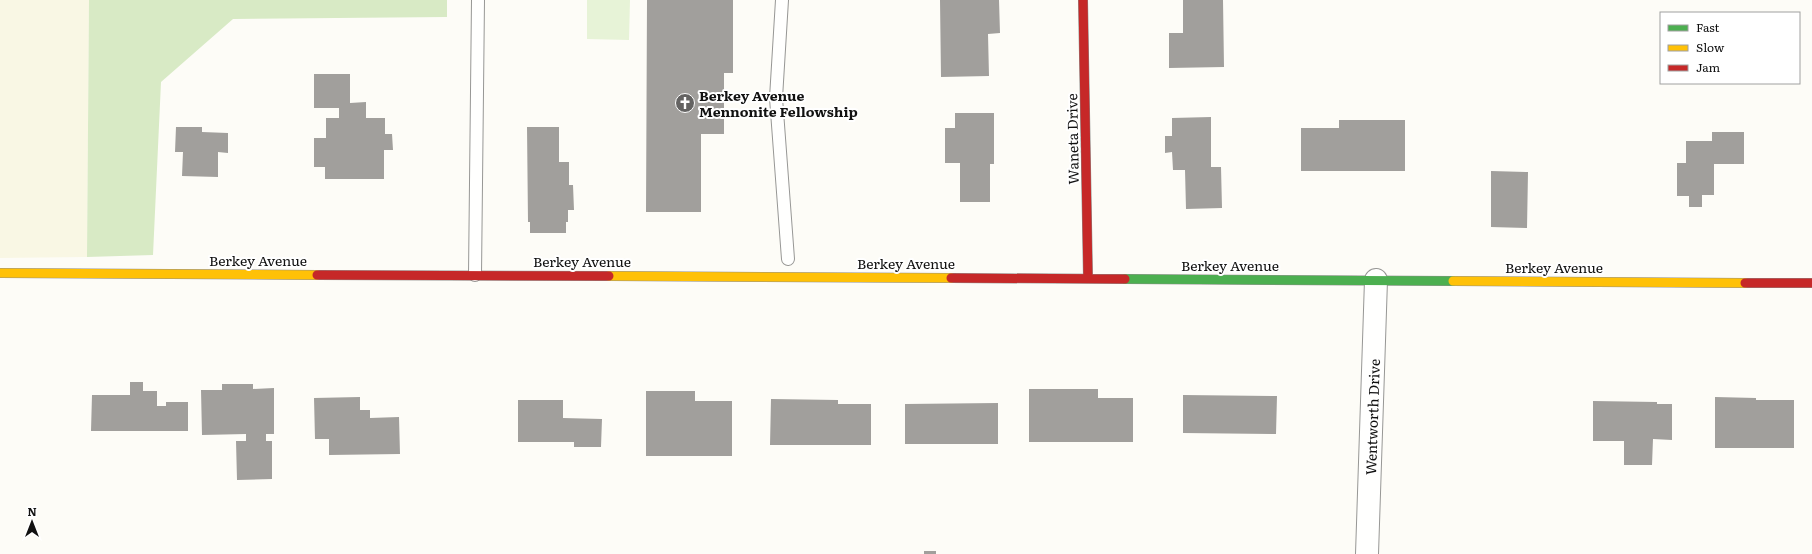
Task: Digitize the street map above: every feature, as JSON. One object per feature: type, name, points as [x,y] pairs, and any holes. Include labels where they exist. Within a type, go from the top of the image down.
[{"type":"street","name":"Waneta Drive","points":[[1083,0],[1088,278]]},
{"type":"street","name":"Berkey Avenue","points":[[0,273],[1812,283]]},
{"type":"street","name":"Wentworth Drive","points":[[1367,554],[1376,280]]},
{"type":"lane","points":[[475,275],[478,0]]},
{"type":"lane","points":[[782,0],[776,98],[788,259]]},
{"type":"shaded area","points":[[0,0],[89,0],[87,257],[0,258]]},
{"type":"green space","points":[[89,0],[447,0],[447,17],[233,19],[161,82],[153,255],[87,257]]},
{"type":"green space","points":[[587,0],[630,0],[629,40],[587,39]]},
{"type":"building","name":"Berkey Avenue Mennonite Fellowship","points":[[647,0],[733,0],[733,73],[724,73],[724,134],[701,134],[701,212],[646,212]]},
{"type":"building","points":[[940,0],[999,0],[1000,33],[988,34],[989,76],[941,77]]},
{"type":"building","points":[[1183,0],[1223,0],[1224,67],[1169,68],[1169,33],[1183,33]]},
{"type":"building","points":[[314,74],[350,74],[350,103],[366,102],[366,118],[385,118],[385,134],[392,134],[393,150],[384,150],[384,179],[325,179],[325,167],[314,167],[314,138],[326,138],[326,118],[339,118],[339,108],[314,108]]},
{"type":"building","points":[[955,113],[994,113],[994,164],[990,164],[990,202],[960,202],[960,163],[945,163],[945,128],[955,128]]},
{"type":"building","points":[[1211,117],[1211,167],[1221,167],[1222,208],[1186,209],[1185,170],[1173,170],[1172,152],[1165,153],[1165,136],[1172,136],[1172,118]]},
{"type":"building","points":[[1339,120],[1405,120],[1405,171],[1301,171],[1301,128],[1339,128]]},
{"type":"building","points":[[176,127],[202,127],[202,132],[228,133],[228,153],[218,152],[218,177],[182,176],[183,152],[175,152]]},
{"type":"building","points":[[527,127],[559,127],[559,162],[569,162],[569,185],[573,185],[574,210],[568,210],[566,233],[530,233],[530,222],[528,222]]},
{"type":"building","points":[[1712,132],[1744,132],[1744,164],[1714,164],[1714,195],[1702,195],[1702,207],[1689,207],[1689,196],[1677,196],[1677,163],[1686,163],[1686,141],[1712,141]]},
{"type":"building","points":[[1491,171],[1528,172],[1527,228],[1491,227]]},
{"type":"building","points":[[130,382],[143,382],[143,391],[157,391],[157,406],[166,406],[166,402],[188,402],[188,431],[91,431],[92,395],[130,395]]},
{"type":"building","points":[[222,384],[253,384],[253,389],[274,388],[274,434],[266,434],[266,441],[272,441],[272,479],[237,480],[236,441],[246,441],[246,434],[202,435],[201,390],[222,390]]},
{"type":"building","points":[[1029,389],[1098,389],[1098,398],[1133,398],[1133,442],[1029,442]]},
{"type":"building","points":[[646,391],[695,391],[695,401],[732,401],[732,456],[646,456]]},
{"type":"building","points":[[1183,395],[1277,396],[1276,434],[1183,433]]},
{"type":"building","points":[[360,397],[360,410],[370,410],[370,418],[399,417],[400,454],[329,455],[329,439],[315,439],[314,398]]},
{"type":"building","points":[[1715,397],[1756,398],[1756,400],[1794,400],[1794,448],[1715,448]]},
{"type":"building","points":[[771,399],[838,400],[838,404],[871,404],[871,445],[770,445]]},
{"type":"building","points":[[518,400],[563,400],[563,418],[602,419],[601,447],[574,447],[574,442],[518,442]]},
{"type":"building","points":[[1593,401],[1657,402],[1657,404],[1672,404],[1672,440],[1653,439],[1652,465],[1624,465],[1624,441],[1593,441]]},
{"type":"building","points":[[998,403],[998,444],[905,444],[905,404]]},
{"type":"building","points":[[924,551],[936,551],[936,554],[924,554]]},
{"type":"traffic: fast","points":[[1125,279],[1453,281]]},
{"type":"traffic: slow","points":[[0,273],[317,275]]},
{"type":"traffic: slow","points":[[609,276],[951,278]]},
{"type":"traffic: slow","points":[[1453,281],[1745,283]]},
{"type":"traffic: jam","points":[[1083,0],[1088,278]]},
{"type":"traffic: jam","points":[[317,275],[609,276]]},
{"type":"traffic: jam","points":[[951,278],[1125,279]]},
{"type":"traffic: jam","points":[[1745,283],[1812,283]]},
{"type":"place","name":"Berkey Avenue Mennonite Fellowship","points":[[685,103]]}]
